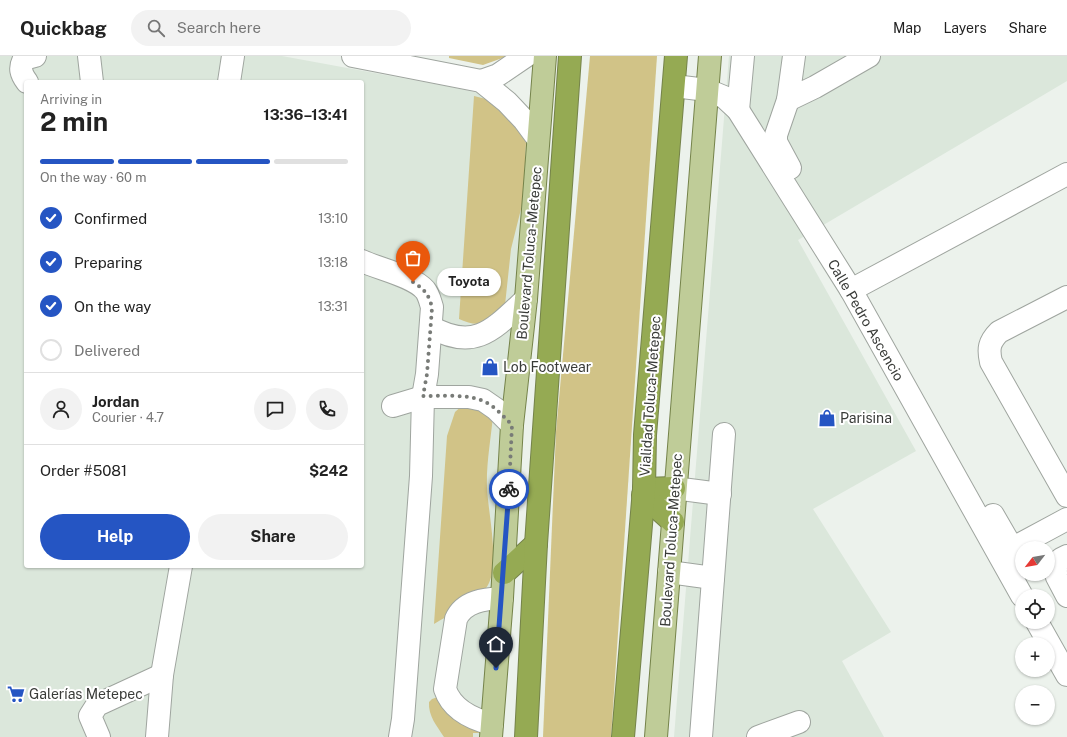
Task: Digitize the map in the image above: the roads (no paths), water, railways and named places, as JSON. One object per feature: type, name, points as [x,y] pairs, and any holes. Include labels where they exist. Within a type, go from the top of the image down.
[{"type":"highway","points":[[528,731],[536,544],[570,56]]},
{"type":"highway","name":"Vialidad Toluca-Metepec","points":[[623,737],[644,492],[645,436],[676,56]]},
{"type":"highway","points":[[644,492],[674,488]]},
{"type":"highway","points":[[644,492],[673,522]]},
{"type":"highway","points":[[504,573],[536,544]]},
{"type":"main road","name":"Boulevard Toluca-Metepec","points":[[491,730],[504,573],[512,425],[526,299],[545,56]]},
{"type":"main road","name":"Boulevard Toluca-Metepec","points":[[656,737],[673,522],[674,488],[710,56]]},
{"type":"street","points":[[25,80],[21,75],[21,66],[24,59],[35,56]]},
{"type":"street","points":[[89,56],[92,80]]},
{"type":"street","points":[[228,80],[233,56]]},
{"type":"street","points":[[353,56],[396,60],[481,81],[507,102],[524,120],[538,139]]},
{"type":"street","points":[[481,81],[498,75],[526,56]]},
{"type":"street","points":[[738,110],[743,56]]},
{"type":"street","points":[[794,56],[788,100],[776,135],[776,142],[798,181]]},
{"type":"street","points":[[788,100],[815,87],[869,56]]},
{"type":"street","name":"Calle Pedro Ascencio","points":[[674,86],[707,90],[724,97],[738,110],[850,290],[926,427],[1011,556],[1020,589]]},
{"type":"street","points":[[850,290],[1067,174]]},
{"type":"street","points":[[364,262],[413,282],[424,289],[429,297],[432,308],[427,374],[423,396],[421,476],[400,737]]},
{"type":"street","points":[[1067,297],[999,332],[991,340],[988,350],[991,362],[1067,496]]},
{"type":"street","points":[[431,327],[450,336],[461,339],[473,337],[495,328],[526,299]]},
{"type":"street","points":[[394,406],[423,396],[469,397],[483,400],[496,409],[512,425]]},
{"type":"street","points":[[701,737],[724,434]]},
{"type":"street","points":[[674,488],[720,494]]},
{"type":"street","points":[[1011,556],[1067,518]]},
{"type":"street","points":[[1067,556],[1061,559],[1055,569],[1057,577],[1067,596]]},
{"type":"street","points":[[157,737],[162,675],[181,568]]},
{"type":"street","points":[[669,572],[713,578]]},
{"type":"street","points":[[491,730],[456,707],[448,698],[445,690],[456,619],[459,613],[483,599],[502,598]]},
{"type":"street","points":[[1055,627],[1060,642],[1055,648]]},
{"type":"street","points":[[1055,653],[1067,675]]},
{"type":"street","points":[[99,737],[90,716],[97,705],[162,675]]},
{"type":"street","points":[[758,737],[799,722]]},
{"type":"place","name":"Toyota","points":[[413,282]]},
{"type":"place","name":"Lob Footwear","points":[[490,367]]},
{"type":"place","name":"Parisina","points":[[827,418]]},
{"type":"place","name":"Galerías Metepec","points":[[16,694]]}]
